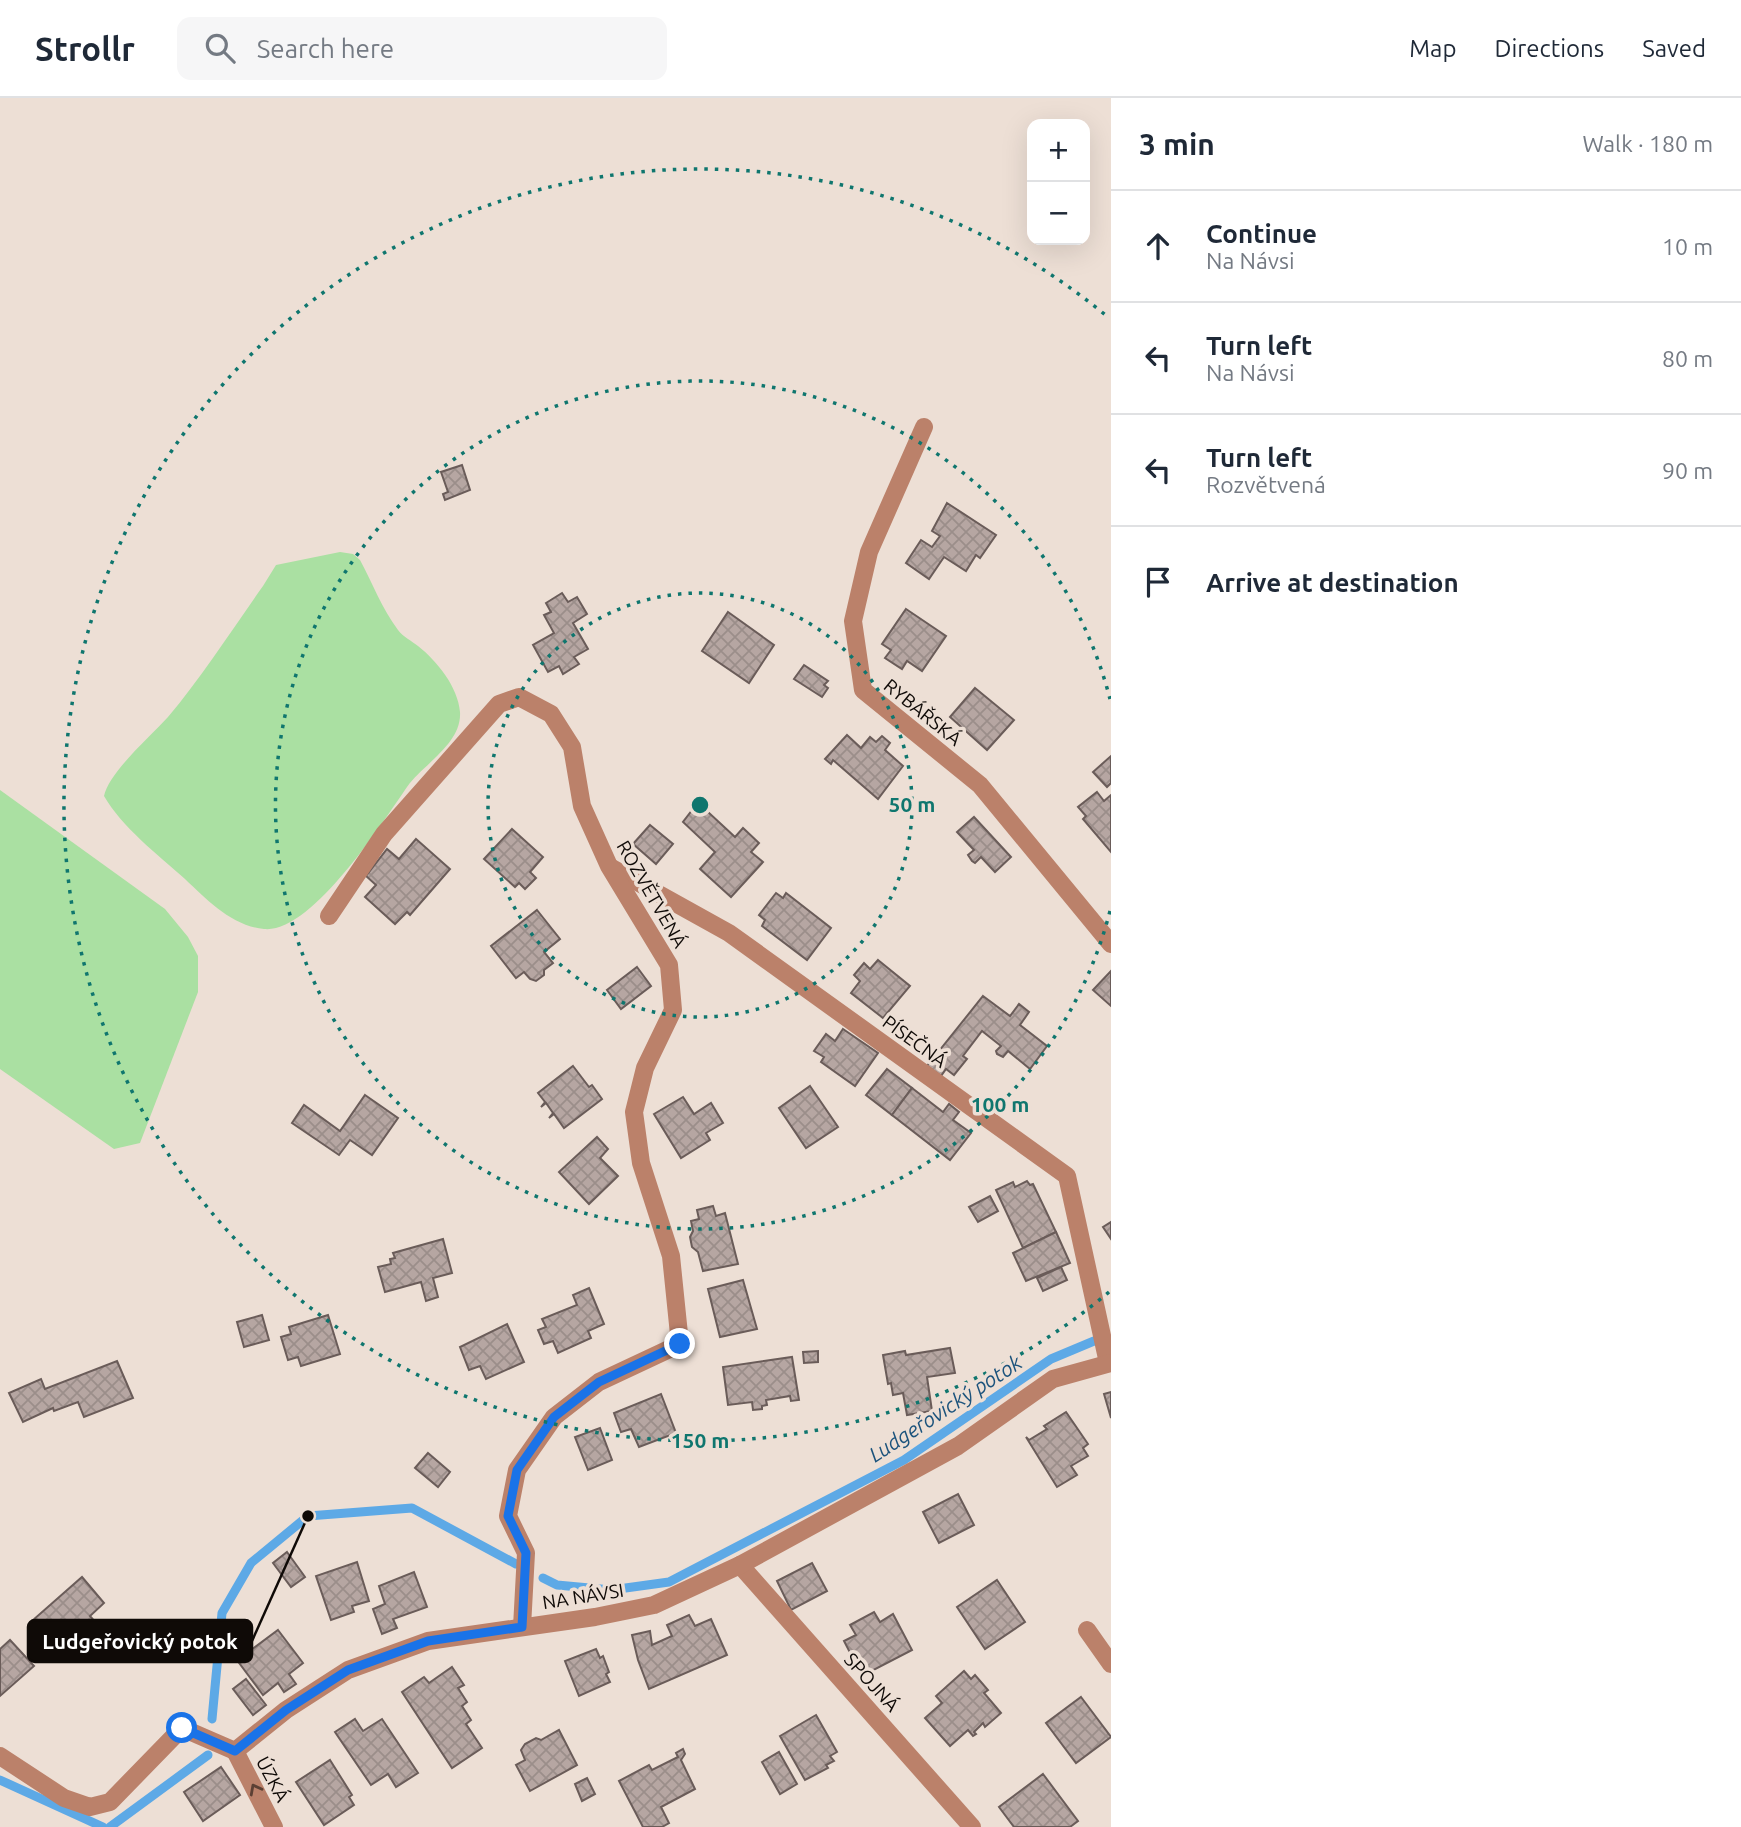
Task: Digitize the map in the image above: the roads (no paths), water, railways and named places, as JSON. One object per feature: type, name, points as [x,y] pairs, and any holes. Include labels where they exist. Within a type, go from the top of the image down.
[{"type":"street","name":"RYBÁŘSKÁ","points":[[924,427],[869,552],[855,610],[853,621],[863,690],[981,786],[1111,944]]},
{"type":"street","name":"ROZVĚTVENÁ","points":[[329,916],[383,834],[499,704],[519,697],[551,714],[572,747],[582,806],[609,866],[669,965],[673,1010],[645,1068],[634,1112],[641,1163],[671,1256],[680,1344],[599,1382],[554,1417],[517,1470],[508,1516],[526,1553],[522,1627]]},
{"type":"street","name":"PÍSEČNÁ","points":[[609,866],[729,933],[1067,1175],[1110,1363]]},
{"type":"street","name":"NA NÁVSI","points":[[235,1751],[286,1710],[348,1670],[428,1641],[654,1605],[740,1565],[958,1446],[1053,1379],[1110,1363]]},
{"type":"street","name":"SPOJNÁ","points":[[740,1565],[972,1827]]},
{"type":"street","points":[[1087,1630],[1111,1664]]},
{"type":"street","points":[[0,1756],[64,1798],[90,1807],[110,1802],[182,1728],[235,1751]]},
{"type":"street","name":"ÚZKÁ","points":[[235,1751],[274,1827]]},
{"type":"waterway","name":"Ludgeřovický potok","points":[[543,1578],[557,1585],[611,1590],[669,1582],[904,1460],[1051,1359],[1094,1341]]},
{"type":"waterway","name":"Ludgeřovický potok","points":[[212,1719],[222,1613],[251,1563],[308,1516],[412,1508],[516,1564]]},
{"type":"waterway","name":"Ludgeřovický potok","points":[[110,1827],[208,1755]]},
{"type":"waterway","name":"Ludgeřovický potok","points":[[0,1780],[103,1827]]},
{"type":"place","name":"Ludgeřovický potok","points":[[308,1516]]}]
